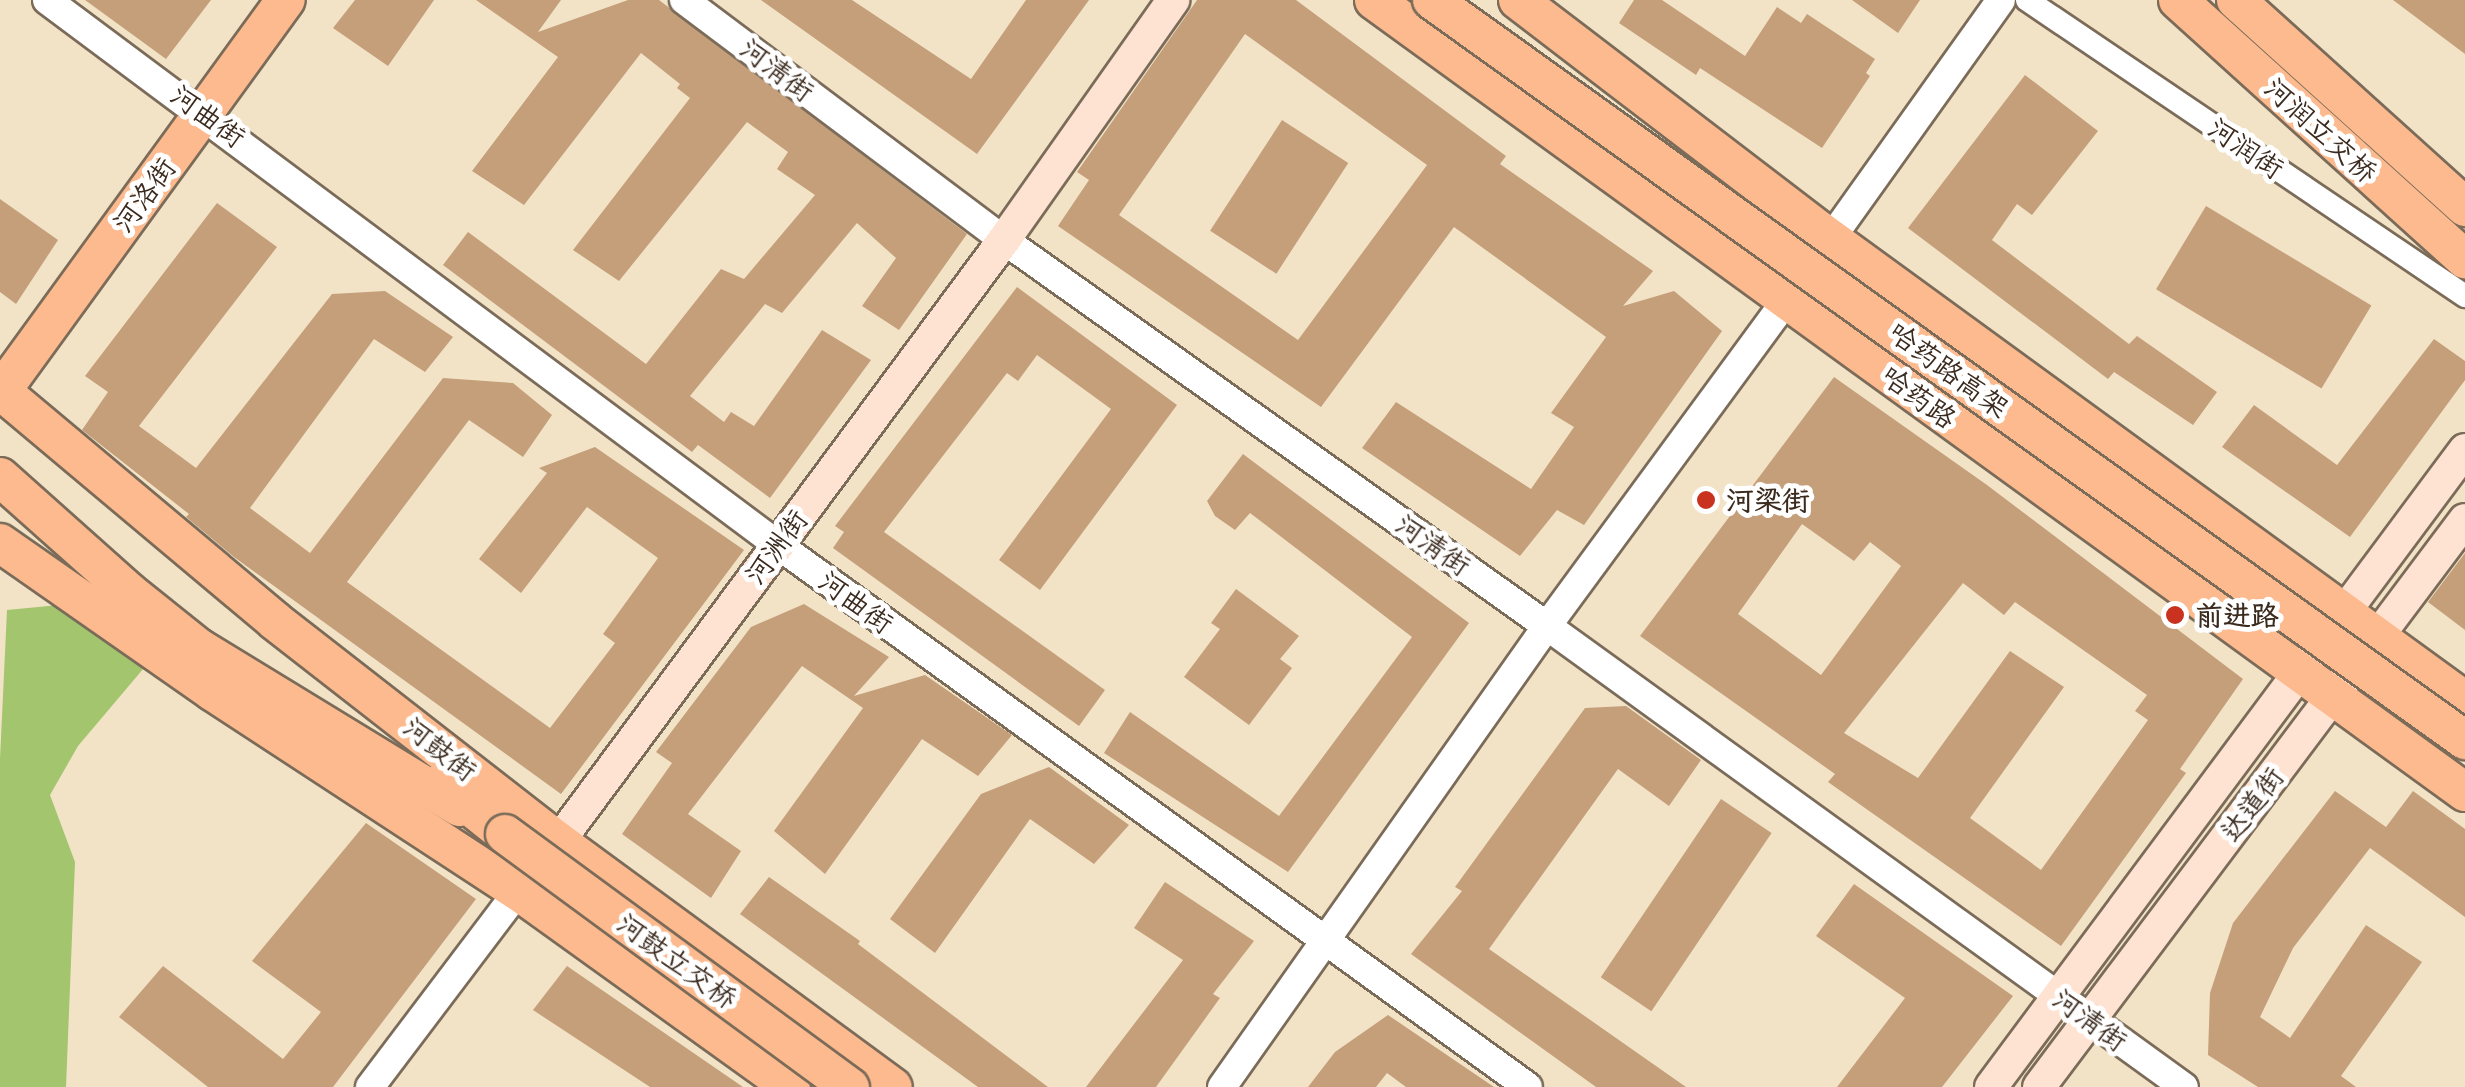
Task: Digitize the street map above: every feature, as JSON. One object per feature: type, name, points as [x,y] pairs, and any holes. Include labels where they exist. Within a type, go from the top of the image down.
[{"type":"highway","name":"河洛街","points":[[0,397],[286,0]]},
{"type":"highway","name":"哈药路","points":[[1374,0],[2465,792]]},
{"type":"highway","name":"哈药路高架","points":[[1432,0],[2465,740]]},
{"type":"highway","points":[[1518,0],[1831,239],[2465,701]]},
{"type":"highway","name":"河润立交桥","points":[[2178,0],[2465,259]]},
{"type":"highway","points":[[2236,0],[2465,207]]},
{"type":"highway","points":[[0,397],[258,637],[505,834]]},
{"type":"highway","name":"河鼓街","points":[[0,397],[275,621],[559,842],[893,1087]]},
{"type":"highway","points":[[0,477],[129,592],[200,648],[505,834]]},
{"type":"highway","points":[[0,543],[212,691],[518,891],[791,1087]]},
{"type":"highway","name":"河鼓立交桥","points":[[505,834],[850,1087]]},
{"type":"main road","name":"河洲街","points":[[518,891],[559,842],[1004,240],[1173,0]]},
{"type":"main road","points":[[1991,1087],[2465,450]]},
{"type":"main road","name":"达道街","points":[[2039,1087],[2465,520]]},
{"type":"street","name":"河曲街","points":[[46,0],[204,113],[778,544],[1528,1087]]},
{"type":"street","name":"河清街","points":[[684,0],[1004,240],[1548,626],[2184,1087]]},
{"type":"street","points":[[1222,1087],[1548,626],[2002,0]]},
{"type":"street","name":"河润街","points":[[2027,0],[2465,296]]},
{"type":"street","name":"河洲街","points":[[370,1087],[518,891]]},
{"type":"green space","points":[[59,605],[149,662],[78,746],[50,795],[75,862],[66,1087],[0,1087],[0,759],[7,610]]},
{"type":"building","points":[[85,0],[211,0],[166,59]]},
{"type":"building","points":[[355,0],[434,0],[388,66],[333,28]]},
{"type":"building","points":[[476,0],[561,0],[538,32],[628,0],[659,0],[967,234],[899,330],[862,306],[896,258],[857,223],[782,313],[765,304],[690,396],[724,422],[731,412],[754,426],[822,330],[871,360],[770,498],[698,445],[692,452],[443,265],[468,232],[646,364],[721,269],[744,279],[815,195],[777,169],[788,152],[747,122],[619,281],[573,250],[690,98],[677,88],[680,84],[641,53],[524,205],[472,171],[558,57]]},
{"type":"building","points":[[761,0],[852,0],[971,79],[1026,0],[1089,0],[977,154]]},
{"type":"building","points":[[1197,0],[1296,0],[1506,156],[1500,164],[1653,271],[1623,306],[1674,291],[1722,331],[1584,525],[1557,510],[1520,556],[1362,448],[1396,402],[1531,489],[1574,427],[1551,413],[1606,337],[1454,227],[1321,407],[1058,226],[1089,180],[1077,172]],"holes":[[[1245,34],[1427,165],[1298,340],[1119,215]]]},
{"type":"building","points":[[1634,0],[1662,0],[1745,56],[1777,7],[1801,23],[1807,14],[1875,59],[1866,73],[1870,76],[1822,148],[1700,68],[1696,75],[1619,23]]},
{"type":"building","points":[[1852,0],[1920,0],[1898,33]]},
{"type":"building","points":[[2393,0],[2465,0],[2465,54]]},
{"type":"building","points":[[2025,75],[2098,131],[2032,215],[2017,204],[1992,240],[2129,344],[2137,336],[2217,392],[2193,425],[2114,372],[2108,379],[1908,228]]},
{"type":"building","points":[[1282,120],[1348,163],[1276,274],[1210,231]]},
{"type":"building","points":[[0,199],[58,240],[16,304],[0,292]]},
{"type":"building","points":[[217,203],[277,247],[139,426],[196,468],[332,294],[385,291],[453,337],[425,372],[374,339],[250,508],[310,553],[443,378],[513,383],[552,415],[523,457],[469,420],[347,582],[550,728],[615,643],[603,634],[658,558],[587,507],[521,593],[479,559],[547,473],[539,468],[595,447],[744,550],[561,794],[234,557],[186,517],[189,514],[82,430],[108,392],[85,376]]},
{"type":"building","points":[[2206,206],[2371,305],[2321,389],[2156,289]]},
{"type":"building","points":[[1017,287],[1177,405],[1040,590],[999,560],[1111,409],[1037,355],[1018,381],[1007,373],[884,532],[1105,690],[1079,726],[833,548],[844,532],[835,526]]},
{"type":"building","points":[[2434,339],[2465,361],[2465,380],[2350,537],[2222,447],[2254,405],[2337,465]]},
{"type":"building","points":[[1834,377],[1987,485],[2243,679],[2180,769],[2186,773],[2061,946],[1828,782],[1835,774],[1640,636]],"holes":[[[1802,524],[1854,561],[1870,542],[1901,566],[1821,675],[1738,614]],[[1963,583],[2004,615],[2015,602],[2147,695],[2135,711],[2148,720],[2041,870],[1970,818],[2064,687],[2010,651],[1918,778],[1844,733]]]},
{"type":"building","points":[[1243,454],[1469,623],[1288,872],[1104,753],[1130,712],[1279,816],[1412,637],[1250,513],[1235,530],[1215,516],[1207,501]]},
{"type":"building","points":[[2465,553],[2465,630],[2428,602]]},
{"type":"building","points":[[1236,589],[1299,636],[1280,659],[1292,668],[1249,725],[1184,677],[1220,629],[1211,623]]},
{"type":"building","points":[[804,604],[889,657],[854,696],[925,675],[1012,735],[978,776],[922,739],[825,874],[774,831],[863,708],[802,666],[688,814],[741,851],[711,898],[622,834],[672,763],[656,752],[751,627]]},
{"type":"building","points":[[1626,706],[1701,760],[1669,806],[1618,769],[1489,949],[1686,1087],[1596,1087],[1411,954],[1462,891],[1455,887],[1585,708]]},
{"type":"building","points":[[1049,767],[1129,825],[1094,864],[1030,819],[935,953],[890,919],[981,794]]},
{"type":"building","points":[[2335,791],[2386,827],[2413,791],[2465,829],[2465,917],[2370,848],[2293,948],[2260,1017],[2290,1038],[2366,925],[2422,962],[2341,1076],[2356,1087],[2258,1087],[2208,1055],[2210,993],[2233,923]]},
{"type":"building","points":[[1721,799],[1772,833],[1651,1011],[1601,977]]},
{"type":"building","points":[[366,823],[476,899],[333,1087],[208,1087],[119,1017],[163,966],[283,1059],[321,1012],[252,961]]},
{"type":"building","points":[[769,877],[860,941],[858,944],[1048,1087],[978,1087],[740,914]]},
{"type":"building","points":[[1165,882],[1254,941],[1213,994],[1220,998],[1156,1087],[1086,1087],[1183,960],[1134,928]]},
{"type":"building","points":[[1854,884],[2013,996],[1942,1087],[1837,1087],[1905,998],[1816,936]]},
{"type":"building","points":[[567,966],[743,1087],[650,1087],[533,1010]]},
{"type":"building","points":[[1388,1015],[1494,1087],[1406,1087],[1387,1073],[1376,1087],[1308,1087],[1335,1052]]},
{"type":"place","name":"河梁街","points":[[1706,500]]},
{"type":"place","name":"前进路","points":[[2175,615]]}]
